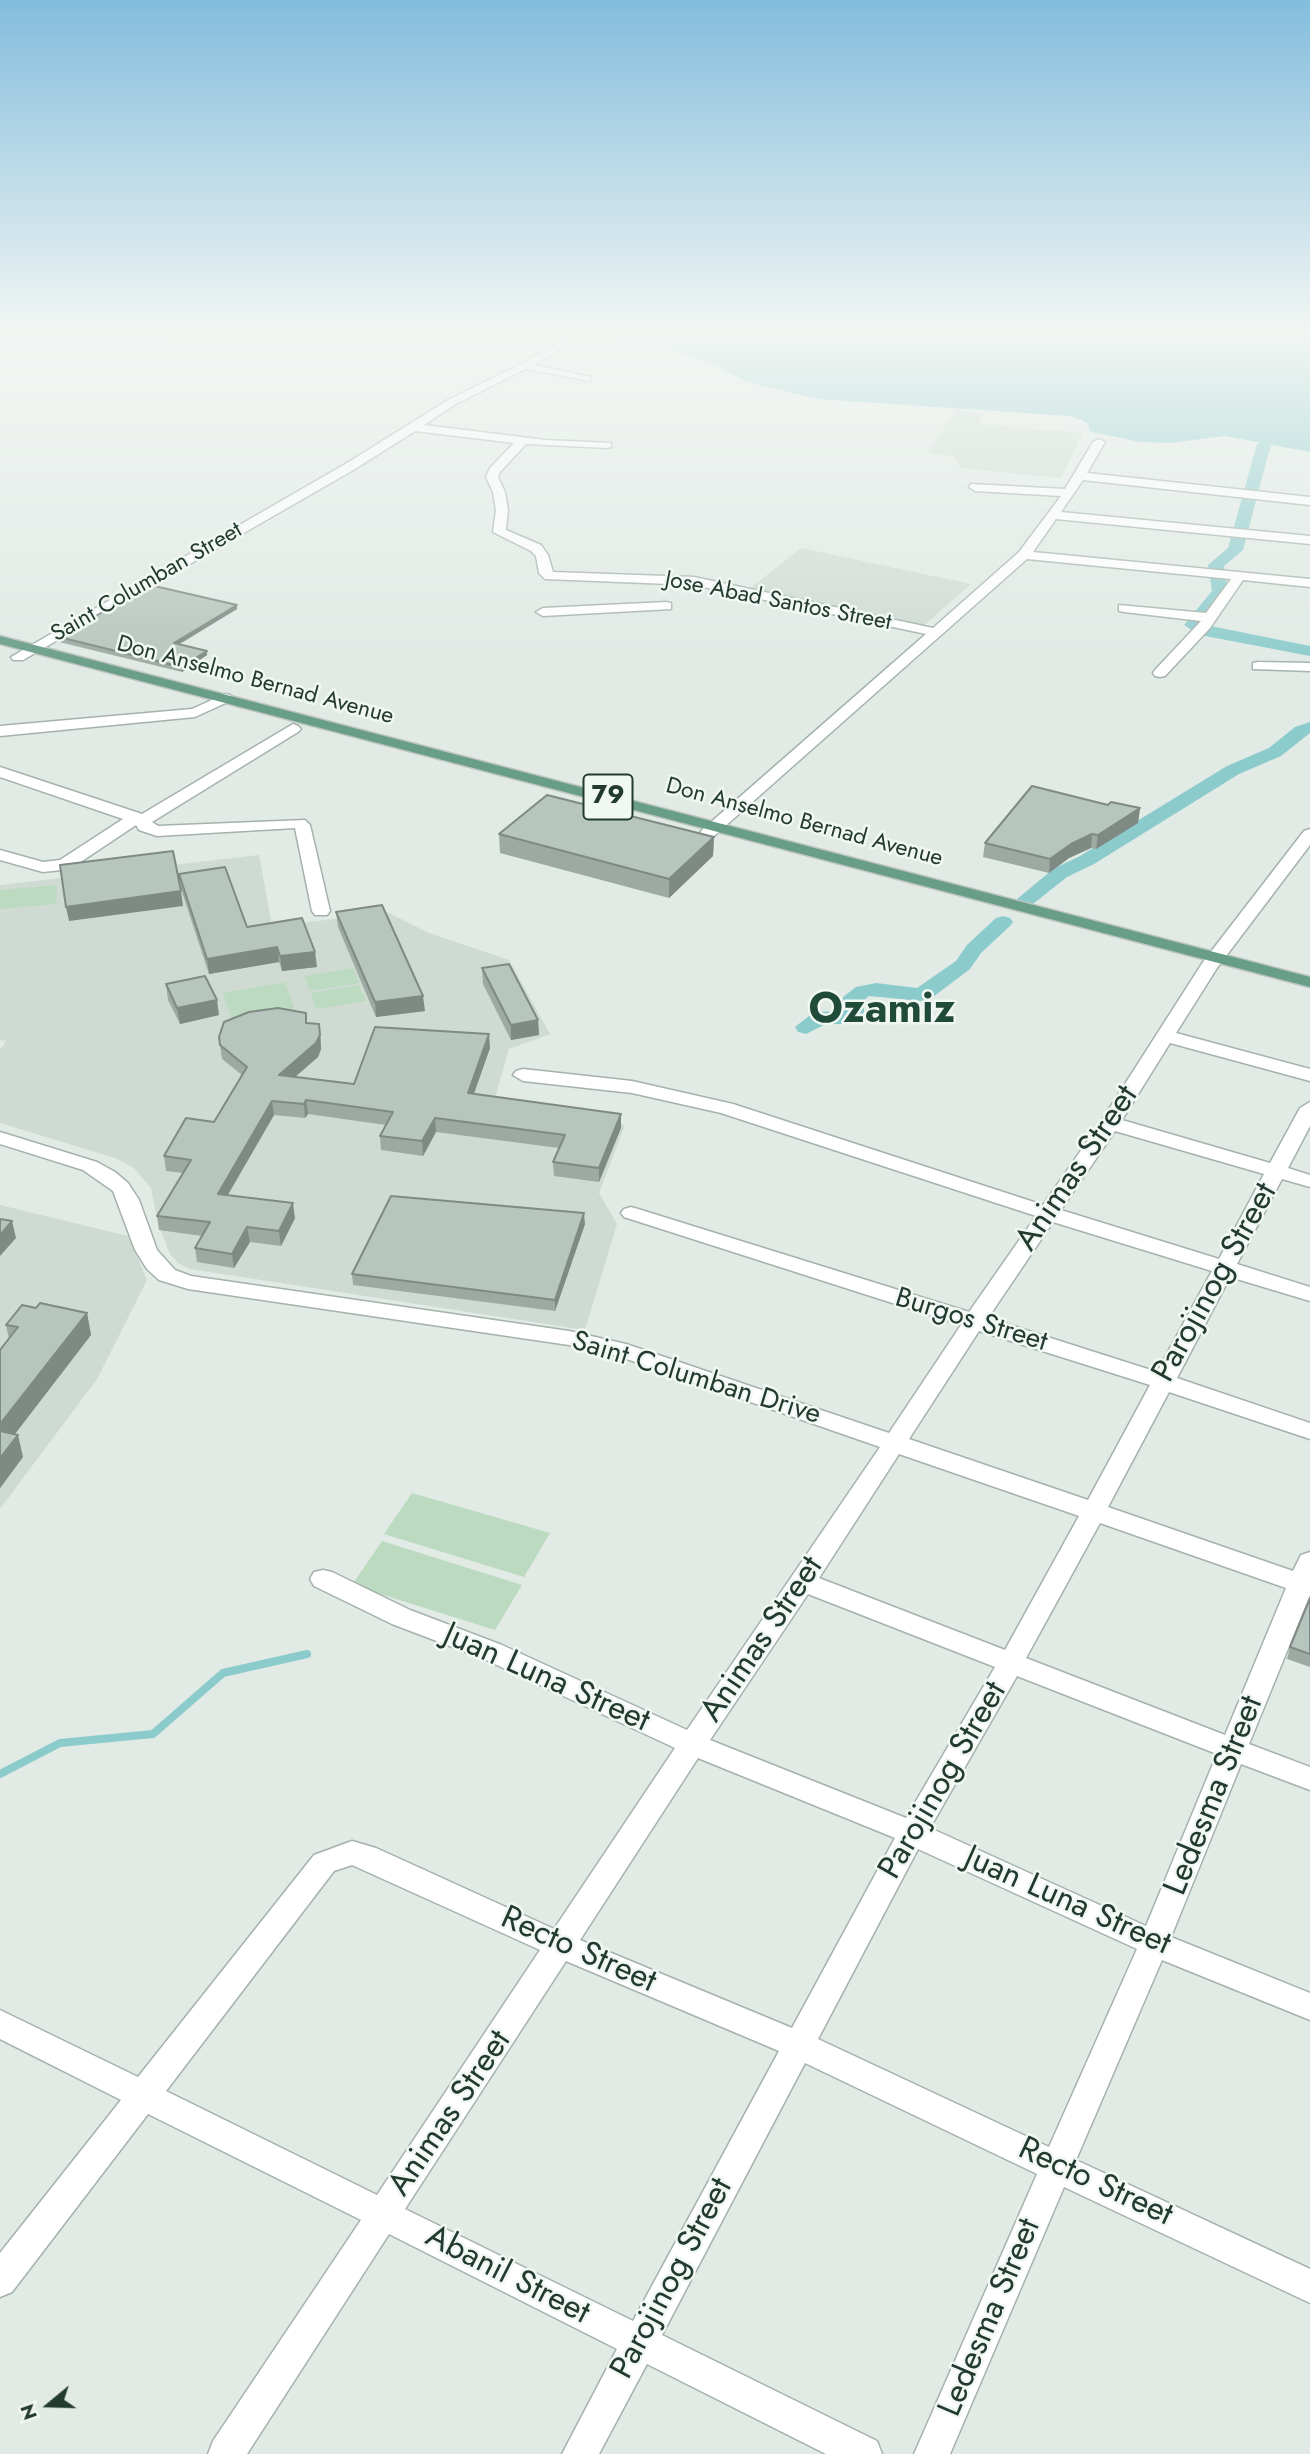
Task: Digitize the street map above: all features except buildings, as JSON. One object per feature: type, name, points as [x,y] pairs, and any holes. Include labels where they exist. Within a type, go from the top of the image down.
[{"type":"main road","name":"Don Anselmo Bernad Avenue","points":[[0,640],[225,698],[465,766],[1213,962],[1310,993]]},
{"type":"main road","name":"Don Anselmo Bernad Avenue","points":[[0,652],[293,729],[465,766]]},
{"type":"main road","name":"Don Anselmo Bernad Avenue","points":[[1213,962],[1310,982]]},
{"type":"street","name":"Saint Columban Street","points":[[18,657],[384,446]]},
{"type":"street","name":"Jose Abad Santos Street","points":[[518,446],[494,471],[492,477],[499,492],[502,510],[499,532],[536,548],[542,555],[546,573],[550,576],[694,581],[934,632]]},
{"type":"street","points":[[712,829],[1024,555],[1069,493],[1097,446]]},
{"type":"street","points":[[1079,476],[1310,501]]},
{"type":"street","points":[[975,487],[1069,493]]},
{"type":"street","points":[[1053,515],[1310,540]]},
{"type":"street","points":[[1024,555],[1310,583]]},
{"type":"street","points":[[1160,673],[1208,620],[1234,576]]},
{"type":"street","points":[[610,609],[619,577]]},
{"type":"street","points":[[543,612],[666,606]]},
{"type":"street","points":[[1124,608],[1208,620]]},
{"type":"street","points":[[1258,666],[1310,667]]},
{"type":"street","points":[[0,731],[186,714],[210,707],[225,698]]},
{"type":"street","points":[[0,855],[43,867],[64,864],[293,729]]},
{"type":"street","points":[[0,772],[140,819],[145,827],[157,831],[299,822],[302,825],[321,911]]},
{"type":"street","name":"Animas Street","points":[[226,2454],[562,1946],[692,1744],[1110,1123],[1213,962],[1310,834]]},
{"type":"street","points":[[1167,1036],[1310,1075]]},
{"type":"street","points":[[523,1075],[632,1087],[726,1108],[1047,1213],[1310,1294]]},
{"type":"street","name":"Parojinog Street","points":[[580,2454],[912,1832],[1010,1664],[1310,1108]]},
{"type":"street","points":[[1110,1123],[1310,1181]]},
{"type":"street","name":"Saint Columban Drive","points":[[0,1138],[90,1166],[108,1176],[121,1187],[129,1200],[146,1250],[155,1264],[167,1275],[188,1282],[569,1338],[603,1346],[678,1367],[1094,1511],[1307,1577]]},
{"type":"street","name":"Burgos Street","points":[[631,1213],[1162,1381],[1310,1431]]},
{"type":"street","name":"Ledesma Street","points":[[932,2454],[1154,1943],[1307,1577]]},
{"type":"street","name":"Juan Luna Street","points":[[323,1579],[401,1617],[493,1652],[692,1744],[912,1832],[1154,1943],[1310,2007]]},
{"type":"street","points":[[803,1582],[1310,1779]]},
{"type":"street","name":"Recto Street","points":[[0,2280],[324,1863],[352,1853],[366,1856],[562,1946],[798,2045],[1058,2165],[1310,2286]]},
{"type":"street","name":"Abanil Street","points":[[0,2024],[864,2454]]},
{"type":"shaded area","points":[[932,446],[1077,446],[1061,478],[960,468],[955,457],[927,453]]},
{"type":"shaded area","points":[[801,548],[971,584],[921,628],[748,590]]},
{"type":"shaded area","points":[[259,855],[272,926],[389,913],[429,933],[509,960],[550,1034],[509,1049],[492,1108],[625,1125],[599,1193],[617,1224],[585,1330],[190,1269],[178,1263],[170,1254],[158,1223],[151,1188],[134,1168],[115,1158],[0,1123],[0,1050],[6,1041],[0,1040],[0,885]]},
{"type":"shaded area","points":[[0,1205],[128,1236],[147,1280],[97,1379],[0,1509]]},
{"type":"green space","points":[[57,885],[56,904],[0,909],[0,890]]},
{"type":"green space","points":[[353,968],[359,983],[310,991],[304,976]]},
{"type":"green space","points":[[285,982],[297,1016],[234,1026],[223,993]]},
{"type":"green space","points":[[359,985],[366,1001],[316,1009],[311,993]]},
{"type":"green space","points":[[412,1493],[550,1533],[524,1577],[384,1534]]},
{"type":"green space","points":[[382,1541],[522,1585],[495,1630],[352,1585]]},
{"type":"water","points":[[1276,446],[1310,446],[1310,452]]},
{"type":"waterway","points":[[1264,446],[1235,550],[1216,565],[1220,592],[1192,625],[1200,630],[1310,651]]},
{"type":"waterway","points":[[1026,900],[1060,873],[1087,860],[1233,770],[1275,752],[1310,727]]},
{"type":"waterway","points":[[806,1027],[822,1017],[850,1016],[853,1012],[854,997],[863,991],[876,989],[921,995],[963,965],[974,949],[1003,922]]},
{"type":"waterway","points":[[0,1774],[60,1743],[153,1734],[223,1673],[307,1654]]},
{"type":"district","name":"Ozamiz","points":[[882,1012]]}]
